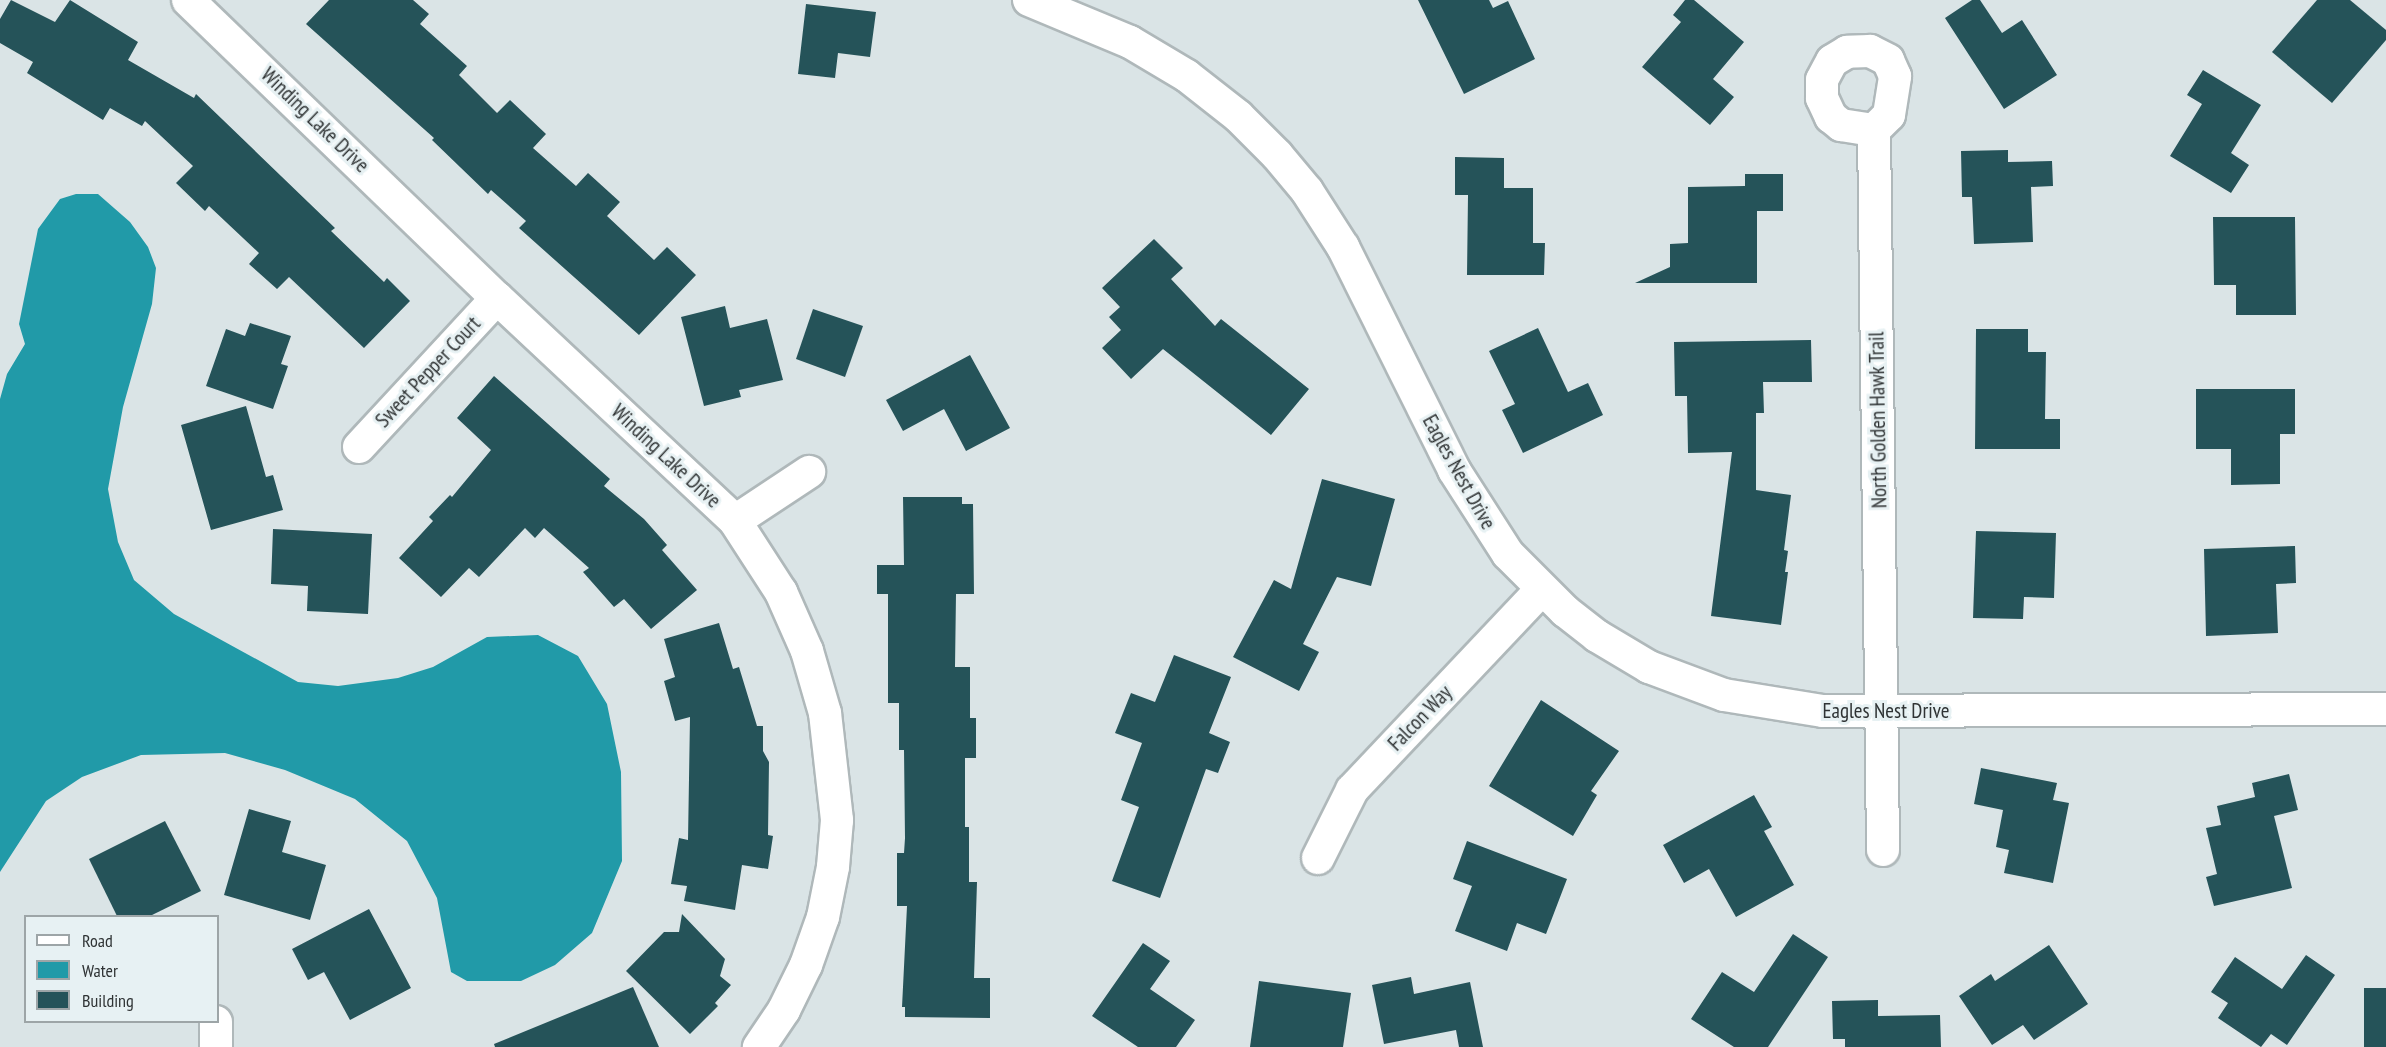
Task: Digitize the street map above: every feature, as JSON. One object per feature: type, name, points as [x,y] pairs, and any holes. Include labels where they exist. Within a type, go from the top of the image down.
[{"type":"street","name":"Winding Lake Drive","points":[[188,0],[497,298],[735,521],[781,592],[807,651],[825,713],[835,777],[833,867],[823,917],[806,965],[784,1011],[759,1047]]},
{"type":"street","name":"Eagles Nest Drive","points":[[1029,0],[1130,42],[1187,76],[1238,116],[1277,155],[1307,191],[1343,247],[1473,506],[1508,554],[1541,591],[1597,636],[1686,683],[1783,708],[1882,711],[2386,709]]},
{"type":"street","name":"North Golden Hawk Trail","points":[[1874,130],[1883,850]]},
{"type":"street","name":"Sweet Pepper Court","points":[[359,447],[497,298]]},
{"type":"street","points":[[735,521],[809,472]]},
{"type":"street","name":"Falcon Way","points":[[1318,858],[1352,790],[1541,591]]},
{"type":"street","points":[[216,1023],[216,1047]]},
{"type":"water","points":[[76,194],[98,194],[130,222],[148,247],[156,268],[152,304],[123,407],[108,489],[118,542],[134,580],[174,614],[298,682],[338,686],[398,678],[433,667],[487,637],[538,635],[578,656],[607,704],[621,772],[622,861],[592,933],[555,965],[521,981],[467,981],[451,972],[437,898],[407,841],[355,799],[285,770],[225,753],[141,755],[82,777],[46,801],[0,872],[0,399],[7,374],[25,344],[19,324],[38,229],[60,199]]},
{"type":"building","points":[[11,0],[55,22],[70,0],[138,42],[128,60],[194,98],[196,94],[335,228],[331,231],[384,282],[387,278],[410,301],[364,348],[289,277],[277,289],[249,264],[259,253],[209,206],[205,211],[176,183],[193,166],[145,121],[142,126],[110,108],[103,120],[27,73],[33,62],[0,43],[0,19]]},
{"type":"building","points":[[329,0],[413,0],[429,14],[420,24],[467,66],[459,75],[497,113],[510,100],[546,134],[533,148],[576,186],[588,173],[620,202],[607,216],[654,260],[667,247],[696,275],[639,335],[519,228],[526,221],[491,190],[488,194],[432,140],[434,138],[306,24]]},
{"type":"building","points":[[1418,0],[1489,0],[1493,8],[1508,1],[1535,59],[1464,94]]},
{"type":"building","points":[[1685,0],[1694,0],[1744,42],[1713,79],[1734,97],[1710,125],[1642,67],[1681,22],[1673,15]]},
{"type":"building","points":[[1972,0],[1980,0],[2002,33],[2022,20],[2057,75],[2004,109],[1945,18]]},
{"type":"building","points":[[2317,0],[2350,0],[2386,30],[2386,40],[2332,103],[2272,52]]},
{"type":"building","points":[[806,4],[876,12],[870,57],[838,53],[835,78],[798,74]]},
{"type":"building","points":[[2203,70],[2261,105],[2231,153],[2249,165],[2231,193],[2170,156],[2202,104],[2187,95]]},
{"type":"building","points":[[2008,150],[2008,162],[2052,161],[2053,186],[2031,187],[2033,242],[1974,244],[1972,197],[1962,197],[1961,151]]},
{"type":"building","points":[[1455,157],[1504,158],[1504,188],[1533,188],[1533,243],[1545,243],[1544,275],[1467,275],[1468,195],[1455,195]]},
{"type":"building","points":[[1745,174],[1783,174],[1783,211],[1757,211],[1757,283],[1635,283],[1670,267],[1670,244],[1688,243],[1688,187],[1745,186]]},
{"type":"building","points":[[2213,217],[2295,217],[2296,315],[2236,315],[2236,285],[2214,285]]},
{"type":"building","points":[[1154,239],[1183,268],[1171,279],[1215,326],[1221,319],[1309,389],[1271,435],[1163,349],[1131,379],[1102,348],[1121,330],[1109,317],[1120,307],[1102,288]]},
{"type":"building","points":[[725,306],[730,328],[767,319],[783,380],[739,390],[741,397],[704,406],[681,317]]},
{"type":"building","points":[[813,309],[863,326],[845,377],[796,359]]},
{"type":"building","points":[[250,323],[291,336],[281,364],[288,366],[273,409],[206,386],[226,329],[245,336]]},
{"type":"building","points":[[1538,328],[1568,392],[1588,383],[1603,415],[1523,453],[1502,410],[1515,404],[1489,351]]},
{"type":"building","points":[[1976,329],[2028,329],[2028,352],[2046,352],[2045,419],[2060,419],[2060,449],[1975,449]]},
{"type":"building","points":[[1811,340],[1812,382],[1763,382],[1764,413],[1756,413],[1756,490],[1791,495],[1784,550],[1788,551],[1785,572],[1788,572],[1781,625],[1711,616],[1732,452],[1688,453],[1687,396],[1675,396],[1674,342]]},
{"type":"building","points":[[970,355],[1010,428],[966,451],[944,409],[903,431],[886,400]]},
{"type":"building","points":[[494,376],[610,479],[604,486],[644,519],[667,545],[662,550],[697,590],[651,629],[624,599],[614,607],[583,572],[589,568],[544,528],[535,538],[525,528],[479,577],[469,568],[441,597],[399,558],[433,521],[429,517],[450,495],[452,497],[491,450],[457,418]]},
{"type":"building","points":[[2196,389],[2295,389],[2295,434],[2280,434],[2280,484],[2231,485],[2231,449],[2196,449]]},
{"type":"building","points":[[246,406],[266,477],[273,475],[283,510],[211,530],[181,425]]},
{"type":"building","points":[[1322,479],[1395,499],[1371,586],[1337,577],[1303,644],[1319,652],[1299,691],[1233,657],[1274,580],[1291,589]]},
{"type":"building","points":[[903,497],[962,497],[962,504],[973,504],[974,594],[956,594],[955,667],[970,667],[970,718],[976,718],[976,758],[965,758],[965,827],[969,827],[969,882],[977,882],[974,978],[990,978],[990,1018],[905,1017],[905,1007],[902,1007],[907,906],[897,906],[897,853],[904,853],[904,750],[899,750],[899,703],[888,703],[888,594],[877,594],[877,565],[904,565]]},
{"type":"building","points":[[273,529],[372,534],[368,614],[307,611],[308,586],[271,584]]},
{"type":"building","points":[[1976,531],[2056,533],[2054,598],[2024,597],[2023,619],[1973,618]]},
{"type":"building","points":[[2295,546],[2296,583],[2276,584],[2278,633],[2206,636],[2204,549]]},
{"type":"building","points":[[719,623],[733,669],[739,667],[757,726],[763,726],[763,751],[769,762],[768,835],[773,836],[768,869],[742,865],[735,910],[684,901],[687,886],[671,884],[679,838],[688,840],[690,717],[675,721],[664,681],[675,677],[664,639]]},
{"type":"building","points":[[1174,655],[1231,677],[1209,733],[1230,742],[1218,773],[1206,769],[1160,898],[1112,881],[1139,807],[1121,800],[1142,743],[1115,733],[1131,693],[1155,702]]},
{"type":"building","points":[[1541,700],[1619,751],[1591,791],[1597,795],[1573,836],[1489,786]]},
{"type":"building","points":[[1981,768],[2057,783],[2053,800],[2069,803],[2053,883],[2004,873],[2009,850],[1996,847],[2003,810],[1974,804]]},
{"type":"building","points":[[2289,774],[2298,810],[2274,816],[2292,888],[2214,906],[2206,877],[2217,874],[2206,828],[2221,825],[2217,806],[2255,797],[2252,783]]},
{"type":"building","points":[[1754,795],[1772,827],[1764,831],[1794,885],[1736,917],[1709,869],[1684,883],[1663,845]]},
{"type":"building","points":[[249,809],[291,821],[282,852],[326,865],[310,920],[224,895]]},
{"type":"building","points":[[165,821],[201,891],[152,915],[117,915],[89,859]]},
{"type":"building","points":[[1467,841],[1567,879],[1546,934],[1517,923],[1507,951],[1455,931],[1472,886],[1453,879]]},
{"type":"building","points":[[369,909],[411,988],[350,1020],[324,972],[308,980],[292,949]]},
{"type":"building","points":[[682,914],[725,959],[720,976],[731,985],[715,1003],[718,1006],[690,1034],[626,971],[664,932],[679,932]]},
{"type":"building","points":[[1793,934],[1828,957],[1768,1047],[1734,1047],[1691,1019],[1722,972],[1754,992]]},
{"type":"building","points":[[1143,943],[1170,961],[1150,989],[1195,1020],[1176,1047],[1138,1047],[1092,1016]]},
{"type":"building","points":[[2049,945],[2088,1004],[2034,1040],[2023,1025],[1992,1045],[1959,996],[1991,974],[1995,981]]},
{"type":"building","points":[[2306,955],[2335,975],[2287,1045],[2271,1034],[2261,1047],[2218,1018],[2228,1003],[2211,992],[2235,957],[2282,989]]},
{"type":"building","points":[[1411,977],[1414,994],[1470,982],[1483,1047],[1459,1047],[1456,1030],[1384,1044],[1372,985]]},
{"type":"building","points":[[1259,981],[1351,993],[1343,1047],[1250,1047]]},
{"type":"building","points":[[633,987],[659,1047],[495,1047],[494,1044]]},
{"type":"building","points":[[2364,988],[2386,988],[2386,1047],[2364,1047]]},
{"type":"building","points":[[1878,1000],[1878,1016],[1940,1015],[1941,1047],[1845,1047],[1845,1039],[1833,1039],[1832,1001]]}]
